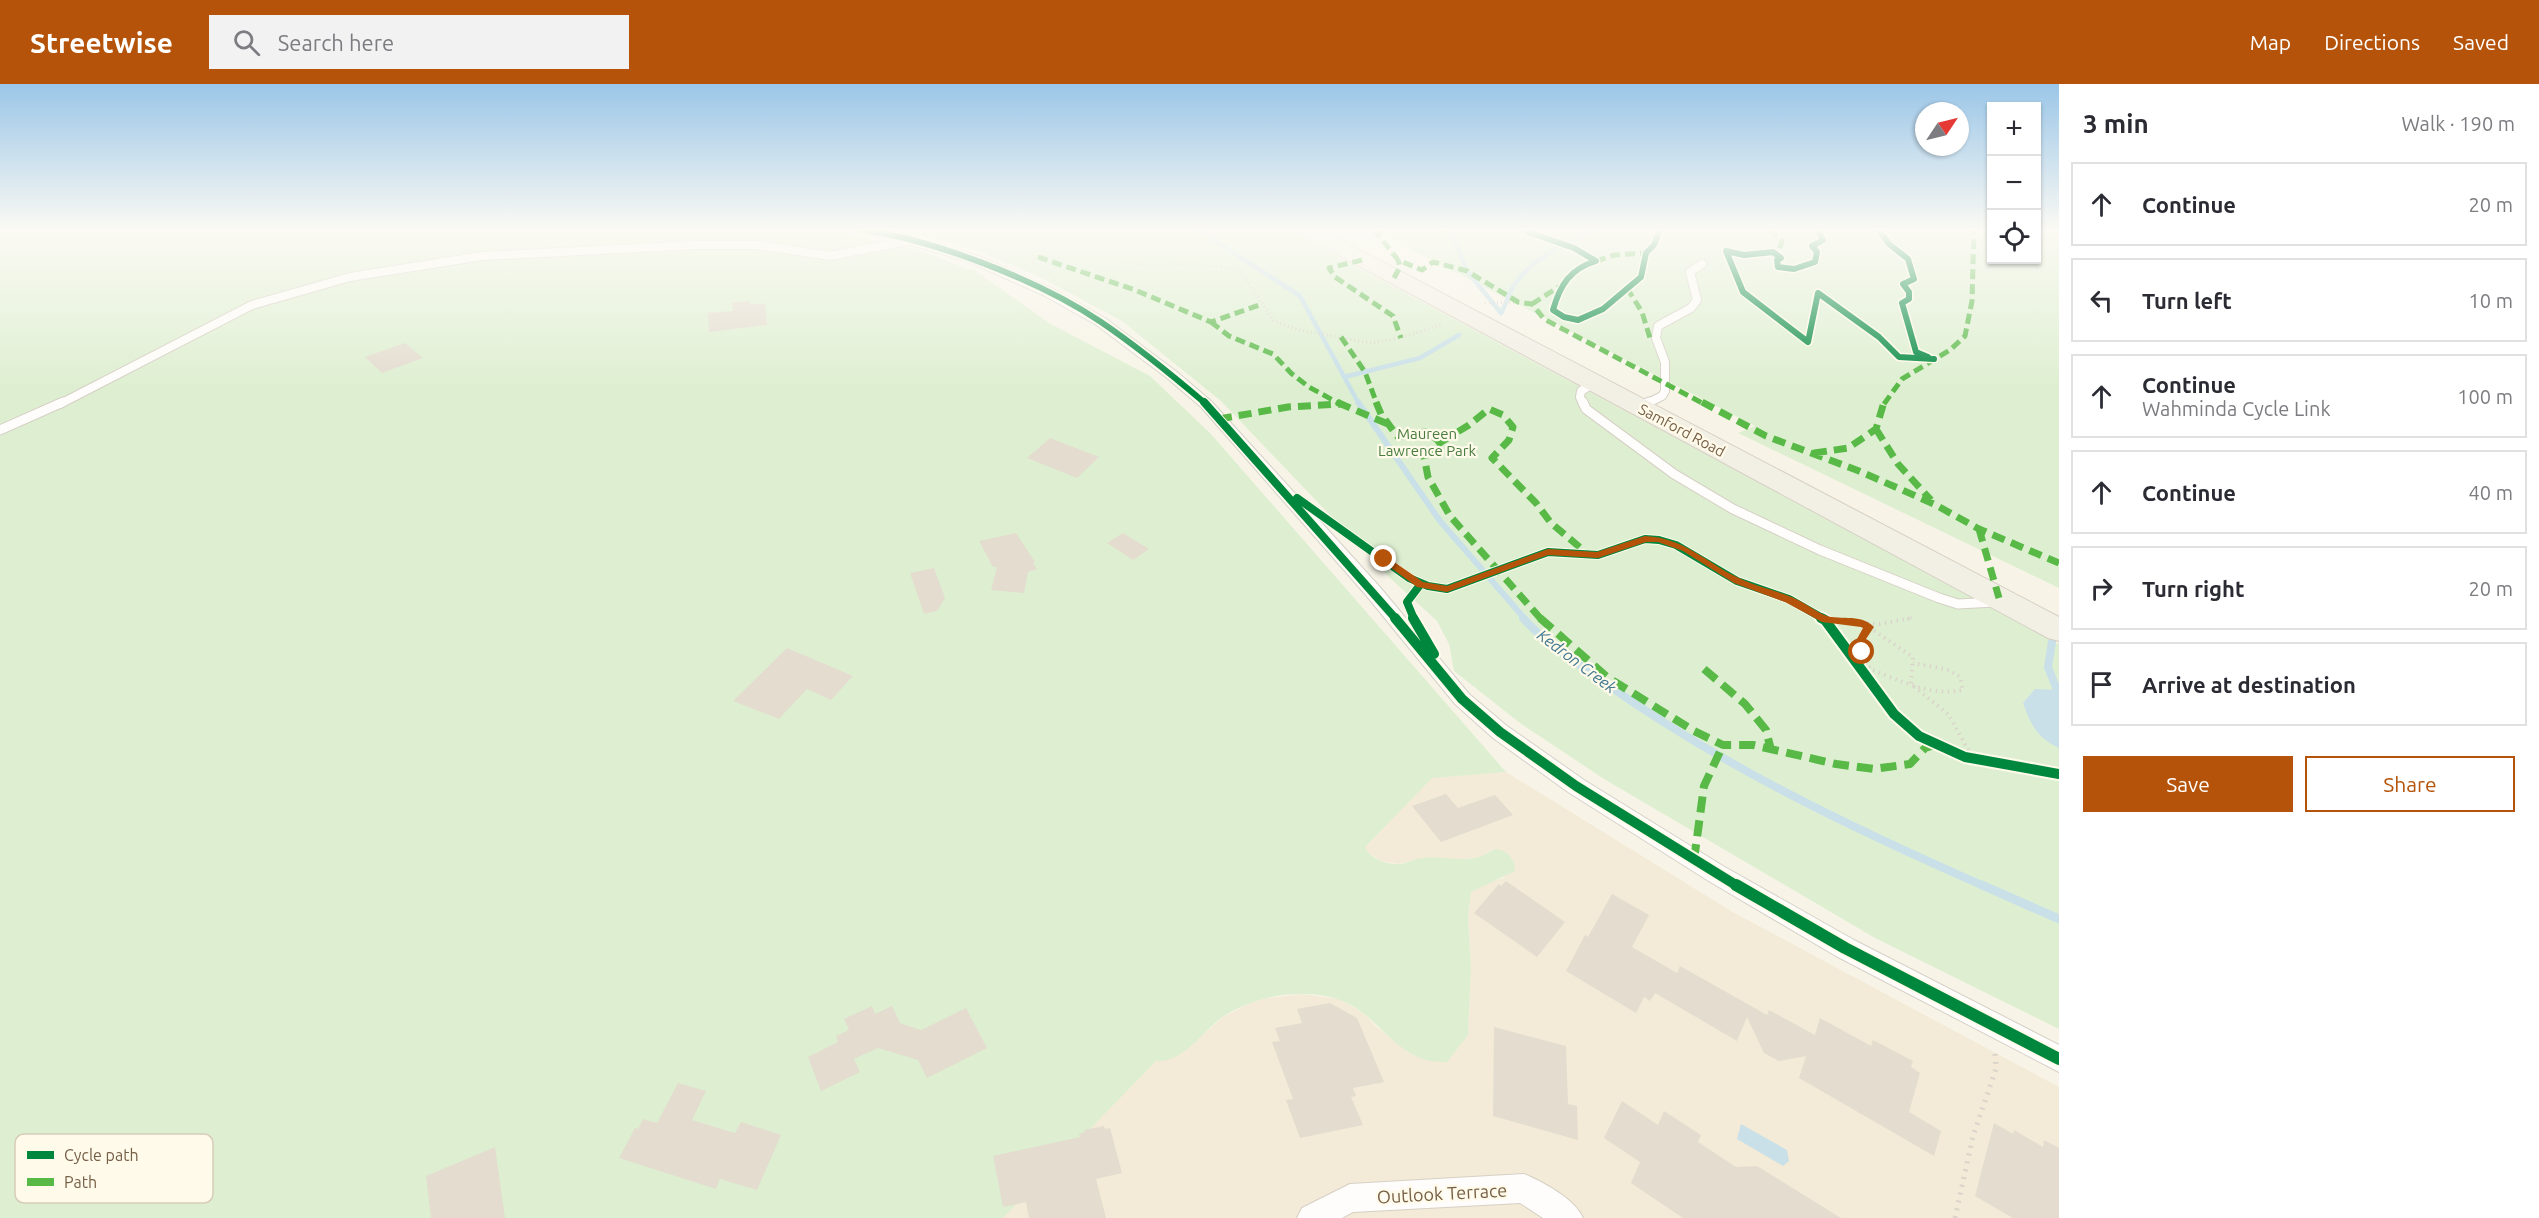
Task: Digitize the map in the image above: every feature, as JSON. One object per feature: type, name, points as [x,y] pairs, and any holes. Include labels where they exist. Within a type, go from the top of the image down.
[{"type":"main road","name":"Samford Road","points":[[1404,282],[2059,630]]},
{"type":"street","points":[[1025,282],[1100,321],[1172,375],[1206,404],[1372,590],[1456,693],[1500,732],[1576,786],[1725,879],[1845,948],[2059,1059]]},
{"type":"street","name":"Outlook Terrace","points":[[1312,1218],[1350,1198],[1524,1188],[1568,1218]]},
{"type":"lane","points":[[0,430],[57,405],[252,305],[333,282]]},
{"type":"lane","points":[[1639,407],[1662,396],[1665,391],[1665,362],[1656,338],[1658,326],[1691,308],[1697,300],[1692,282]]},
{"type":"lane","points":[[1594,384],[1581,391],[1580,397],[1586,409],[1651,458],[1732,508],[1804,544],[1939,598],[1958,604],[2004,601]]},
{"type":"path","points":[[1048,292],[1054,282]]},
{"type":"path","points":[[1248,282],[1274,321],[1309,332],[1371,343],[1401,338],[1453,321]]},
{"type":"path","points":[[1504,303],[1518,302]]},
{"type":"path","points":[[1821,617],[1863,624],[1888,625],[1914,617]]},
{"type":"path","points":[[1821,617],[1832,629]]},
{"type":"path","points":[[1863,624],[1913,657],[1911,684]]},
{"type":"path","points":[[1869,627],[1861,639],[1862,652],[1870,669],[1911,684],[1956,693],[1963,690],[1960,677],[1948,670],[1913,663]]},
{"type":"path","points":[[1859,667],[1866,677]]},
{"type":"path","points":[[1911,684],[1948,715],[1978,760]]},
{"type":"path","points":[[1955,753],[1978,760]]},
{"type":"path","points":[[1955,1218],[1974,1136],[1996,1068],[1995,1047]]},
{"type":"shaded area","points":[[1506,772],[1731,911],[2059,1087],[2059,1218],[401,1218],[1184,1051],[1223,1017],[1258,999],[1302,994],[1340,999],[1363,1013],[1414,1056],[1468,1034],[1471,968],[1468,918],[1471,892],[1488,882],[1504,878],[1493,849],[1481,857],[1455,860],[1423,858],[1399,864],[1381,861],[1366,851],[1360,837],[1410,782],[1435,777]]},
{"type":"green space","points":[[0,282],[991,282],[1049,323],[1150,376],[1211,434],[1506,772],[1432,778],[1365,847],[1375,858],[1395,864],[1420,858],[1472,858],[1498,849],[1507,853],[1513,861],[1515,871],[1471,892],[1468,918],[1471,968],[1468,1035],[1447,1062],[1433,1061],[1410,1053],[1356,1008],[1334,998],[1293,994],[1252,1003],[1224,1016],[1175,1057],[1156,1061],[1003,1218],[0,1218]]},
{"type":"green space","name":"Maureen Lawrence Park","points":[[1049,282],[1385,282],[2059,644],[2059,1029],[1875,938],[1604,779],[1520,723],[1454,671],[1449,644],[1437,621],[1391,579],[1221,401],[1122,321]]},
{"type":"green space","points":[[1474,282],[2059,282],[2059,588],[1738,433],[1755,426]]},
{"type":"water","points":[[2035,689],[2059,690],[2059,748],[2040,735],[2026,711],[2023,703]]},
{"type":"water","points":[[1741,1124],[1787,1150],[1789,1161],[1783,1166],[1737,1139]]},
{"type":"building","points":[[750,301],[750,305],[765,303],[767,325],[709,332],[708,313],[733,311],[732,303]]},
{"type":"building","points":[[405,343],[423,358],[382,373],[365,357]]},
{"type":"building","points":[[1050,438],[1099,457],[1077,478],[1027,458]]},
{"type":"building","points":[[1016,533],[1037,569],[1028,572],[1024,593],[991,590],[997,567],[993,567],[979,541]]},
{"type":"building","points":[[1123,533],[1149,549],[1133,560],[1107,543]]},
{"type":"building","points":[[934,568],[945,598],[937,611],[924,614],[910,573]]},
{"type":"building","points":[[787,648],[853,676],[831,700],[807,689],[779,719],[733,701]]},
{"type":"building","points":[[1446,794],[1458,808],[1495,795],[1513,815],[1441,842],[1412,806]]},
{"type":"building","points":[[1506,881],[1565,922],[1537,957],[1474,913],[1499,884],[1501,886]]},
{"type":"building","points":[[1612,894],[1649,915],[1632,947],[1677,973],[1680,966],[1767,1015],[1769,1010],[1815,1035],[1820,1018],[1871,1046],[1873,1040],[1913,1061],[1911,1067],[1920,1073],[1909,1112],[1941,1131],[1934,1156],[1799,1078],[1806,1056],[1779,1061],[1764,1053],[1747,1017],[1737,1041],[1655,993],[1650,1001],[1644,997],[1636,1013],[1566,971],[1585,935],[1588,937]]},
{"type":"building","points":[[1330,1003],[1357,1018],[1384,1082],[1353,1088],[1356,1096],[1351,1097],[1363,1125],[1300,1138],[1286,1100],[1293,1099],[1272,1042],[1280,1041],[1275,1028],[1302,1023],[1297,1009]]},
{"type":"building","points":[[872,1006],[875,1014],[892,1006],[900,1023],[921,1030],[966,1008],[987,1048],[927,1078],[918,1060],[878,1048],[854,1059],[860,1072],[821,1091],[808,1057],[838,1042],[836,1036],[849,1030],[844,1019]]},
{"type":"building","points":[[1494,1027],[1566,1046],[1568,1104],[1577,1106],[1578,1140],[1493,1116]]},
{"type":"building","points":[[678,1083],[706,1091],[692,1120],[735,1133],[741,1122],[781,1135],[757,1190],[720,1179],[716,1189],[619,1158],[635,1128],[638,1129],[643,1119],[657,1123]]},
{"type":"building","points":[[1622,1101],[1658,1125],[1664,1111],[1701,1135],[1698,1142],[1736,1167],[1757,1166],[1841,1218],[1683,1218],[1631,1183],[1640,1162],[1604,1138]]},
{"type":"building","points":[[1994,1123],[2013,1134],[2014,1130],[2043,1147],[2044,1140],[2059,1148],[2059,1218],[2013,1218],[1975,1196]]},
{"type":"building","points":[[1104,1126],[1105,1129],[1110,1128],[1122,1173],[1096,1179],[1106,1218],[1029,1218],[1026,1202],[1003,1207],[993,1156],[1080,1137],[1079,1134],[1085,1132],[1084,1130]]},
{"type":"building","points":[[495,1147],[505,1218],[431,1218],[426,1176]]},
{"type":"waterway","name":"Kedron Creek","points":[[1278,282],[1300,296],[1344,377]]},
{"type":"waterway","points":[[1476,282],[1501,313],[1517,282]]},
{"type":"waterway","points":[[1344,377],[1420,358],[1459,335]]},
{"type":"waterway","name":"Kedron Creek","points":[[1344,377],[1359,404]]},
{"type":"waterway","name":"Kedron Creek","points":[[1358,402],[1440,521],[1525,619]]},
{"type":"waterway","name":"Kedron Creek","points":[[1523,618],[1552,645],[1695,742],[1838,819],[1986,887]]},
{"type":"waterway","points":[[2052,642],[2048,667],[2057,690]]},
{"type":"waterway","name":"Kedron Creek","points":[[1982,885],[2059,919]]},
{"type":"marked path","points":[[1111,282],[1211,322],[1262,304]]},
{"type":"marked path","points":[[1342,282],[1393,316],[1401,338]]},
{"type":"marked path","points":[[1485,282],[1518,302],[1532,304],[1544,319],[1766,436],[1859,471],[1934,504],[1979,529],[2059,563]]},
{"type":"marked path","points":[[1814,453],[1848,448],[1876,429],[1882,406],[1894,387],[1911,372],[1946,353],[1962,340],[1968,328],[1973,282]]},
{"type":"marked path","points":[[1532,304],[1560,286]]},
{"type":"marked path","points":[[1627,288],[1642,312],[1650,338]]},
{"type":"marked path","points":[[1211,322],[1229,336],[1273,354],[1292,374],[1309,387],[1341,404]]},
{"type":"marked path","points":[[1341,337],[1365,372],[1381,414],[1398,437],[1425,432],[1441,442],[1424,456],[1428,477],[1450,516],[1546,625],[1607,677],[1694,731],[1723,745],[1753,745],[1836,764],[1874,769],[1910,764],[1925,748],[1935,745]]},
{"type":"marked path","points":[[1219,419],[1288,407],[1341,404],[1388,424]]},
{"type":"marked path","points":[[1441,442],[1469,425],[1489,409],[1503,415],[1513,427],[1509,440],[1492,458],[1536,503],[1551,523],[1589,555]]},
{"type":"marked path","points":[[1876,429],[1898,464],[1931,500]]},
{"type":"marked path","points":[[1979,529],[1999,598]]},
{"type":"marked path","points":[[1704,669],[1745,704],[1766,730],[1771,750]]},
{"type":"marked path","points":[[1694,860],[1698,814],[1704,786],[1708,772],[1723,745]]},
{"type":"cycle path","points":[[1025,282],[1100,321],[1172,375],[1206,404],[1372,590],[1462,699],[1500,732],[1576,786],[1715,873],[1845,948],[2059,1059]]},
{"type":"cycle path","points":[[1564,282],[1553,310],[1564,317],[1578,320],[1603,309],[1635,282]]},
{"type":"cycle path","points":[[1739,282],[1743,292],[1808,342],[1818,293],[1879,337],[1899,357],[1934,359]]},
{"type":"cycle path","points":[[1908,282],[1903,284],[1909,292],[1909,299],[1902,303],[1916,352],[1928,357]]},
{"type":"cycle path","points":[[1297,498],[1409,578],[1423,585],[1437,588],[1447,589],[1548,552],[1598,555],[1645,539],[1676,545],[1737,581],[1789,599],[1825,620],[1894,714],[1919,736],[1965,757],[2059,774]]},
{"type":"cycle path","points":[[1420,585],[1407,602],[1411,614],[1434,654]]},
{"type":"route","points":[[1384,559],[1420,585],[1447,589],[1548,552],[1598,555],[1645,539],[1659,540],[1676,544],[1725,575],[1789,599],[1825,620],[1837,619],[1869,627],[1861,639],[1862,652]]}]
